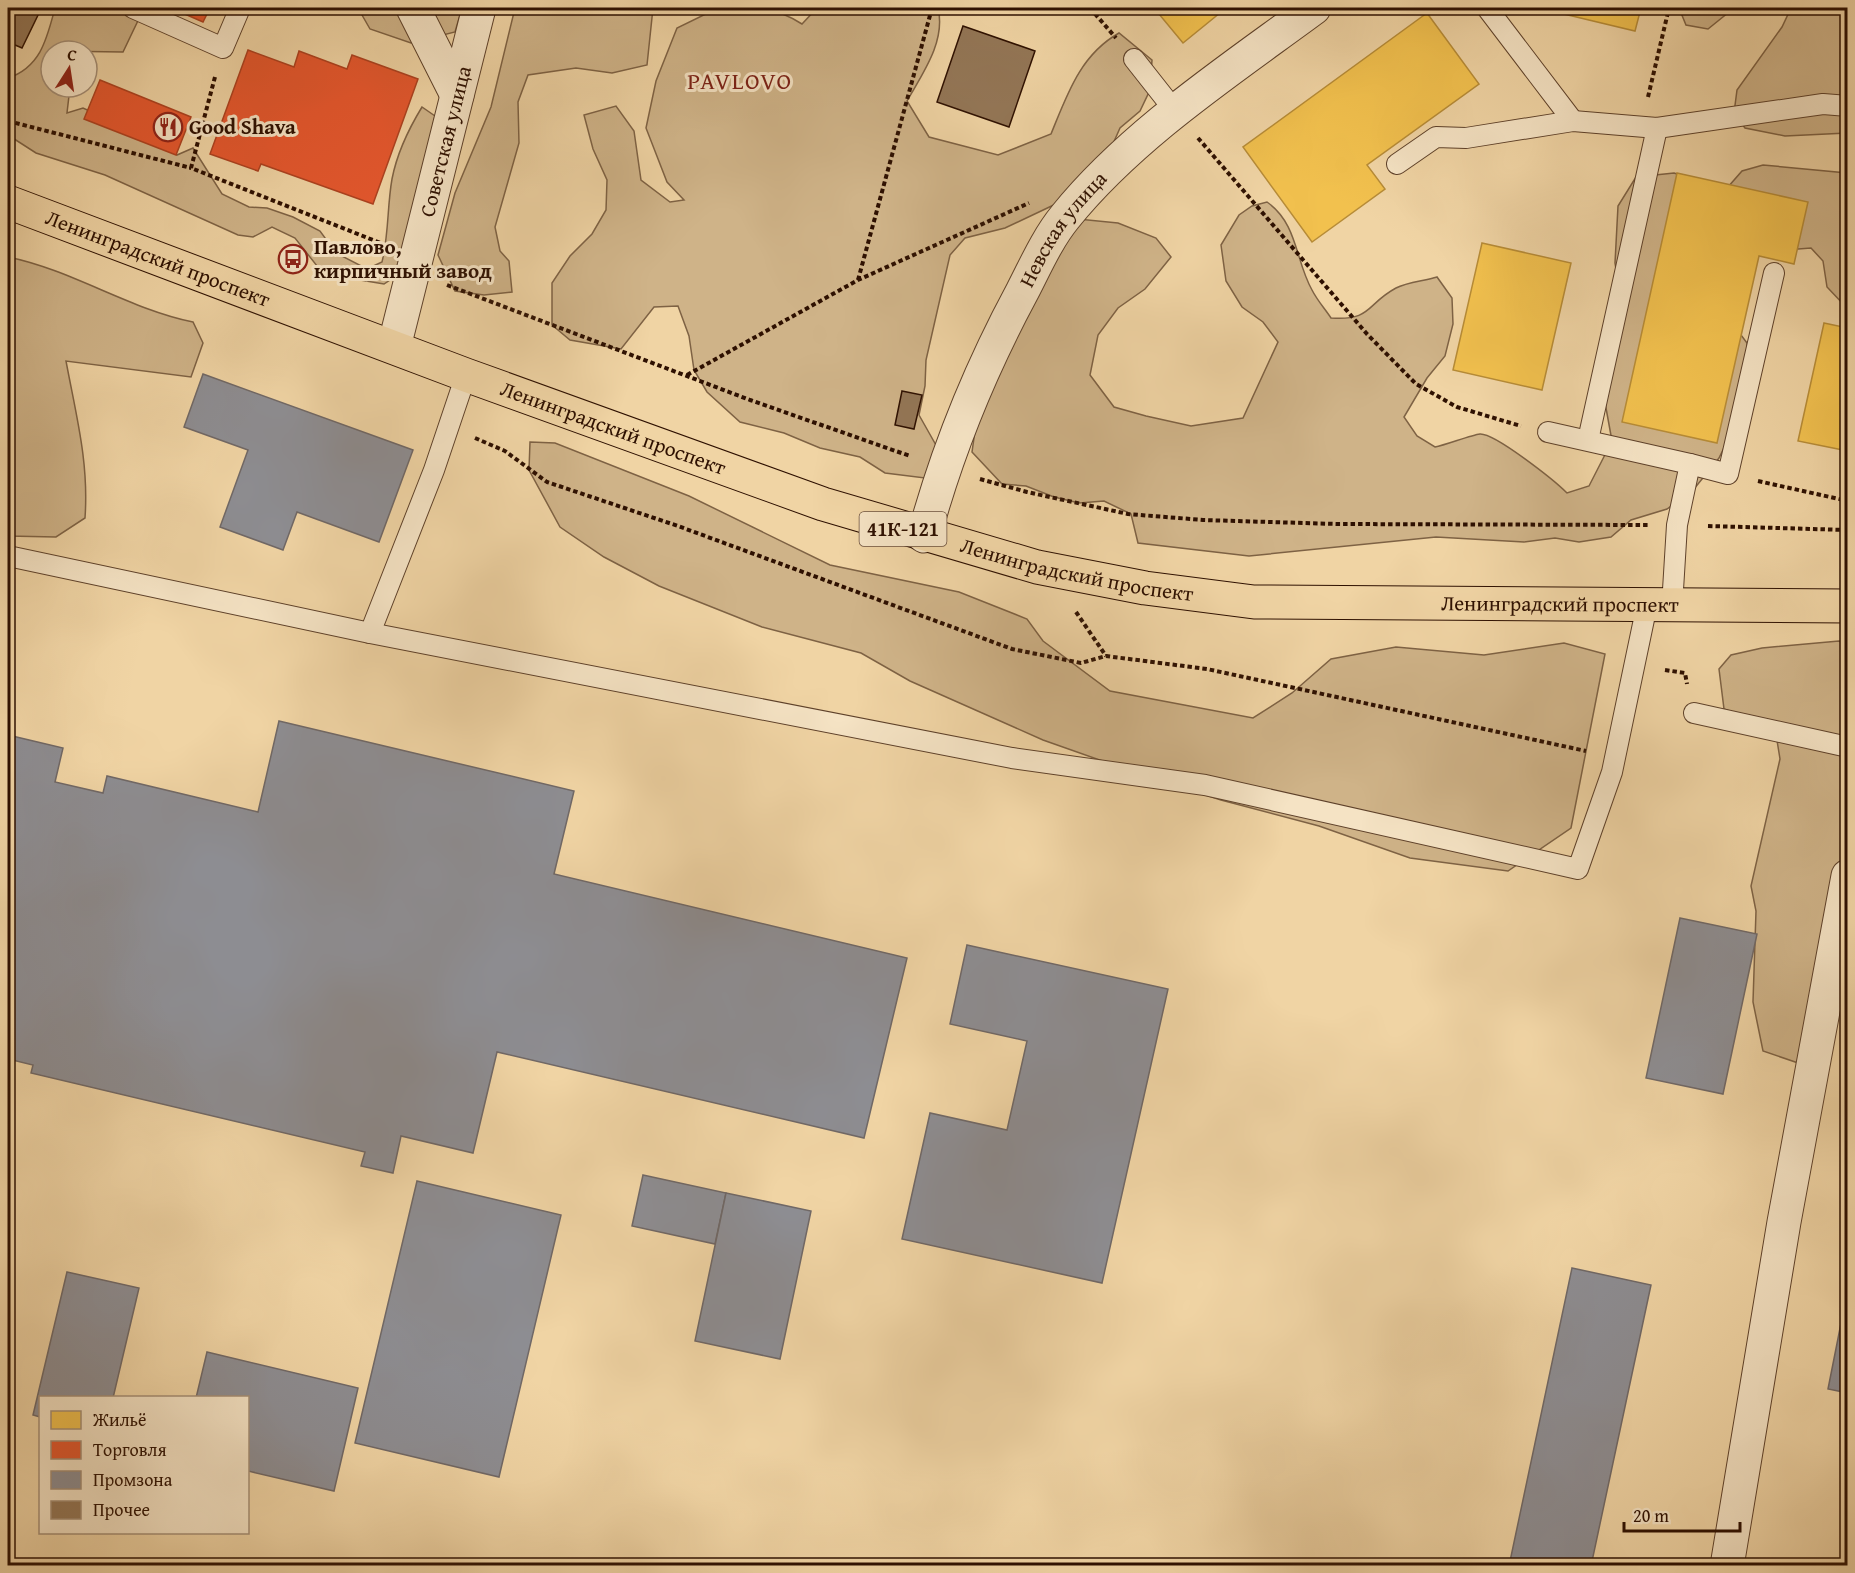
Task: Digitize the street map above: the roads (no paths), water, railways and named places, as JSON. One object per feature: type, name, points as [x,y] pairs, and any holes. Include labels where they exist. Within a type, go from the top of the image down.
[{"type":"main road","name":"Ленинградский проспект","points":[[8,202],[466,375],[823,504],[924,536],[1038,567],[1145,588],[1254,602],[1848,606]]},
{"type":"street","points":[[413,8],[458,95]]},
{"type":"street","name":"Советская улица","points":[[394,347],[479,8]]},
{"type":"street","name":"Невская улица","points":[[924,536],[944,468],[970,400],[1009,316],[1063,219],[1089,189],[1175,111],[1310,9]]},
{"type":"street","points":[[1727,1566],[1784,1222],[1848,876]]},
{"type":"lane","points":[[133,8],[223,48],[240,8]]},
{"type":"lane","points":[[1487,8],[1573,121]]},
{"type":"lane","points":[[1134,59],[1175,111]]},
{"type":"lane","points":[[1397,164],[1436,137],[1466,138],[1573,121],[1649,128],[1823,104],[1848,106]]},
{"type":"lane","points":[[1588,440],[1649,128]]},
{"type":"lane","points":[[1548,432],[1728,474],[1774,273]]},
{"type":"lane","points":[[370,633],[449,427],[466,375]]},
{"type":"lane","points":[[8,556],[370,633],[1012,758],[1204,785],[1578,869],[1615,757],[1634,664],[1659,606],[1690,465]]},
{"type":"lane","points":[[1694,713],[1848,747]]},
{"type":"place","name":"Good Shava","points":[[168,127]]},
{"type":"place","name":"Павлово, кирпичный завод","points":[[293,259]]},
{"type":"district","name":"PAVLOVO","points":[[740,81]]}]
